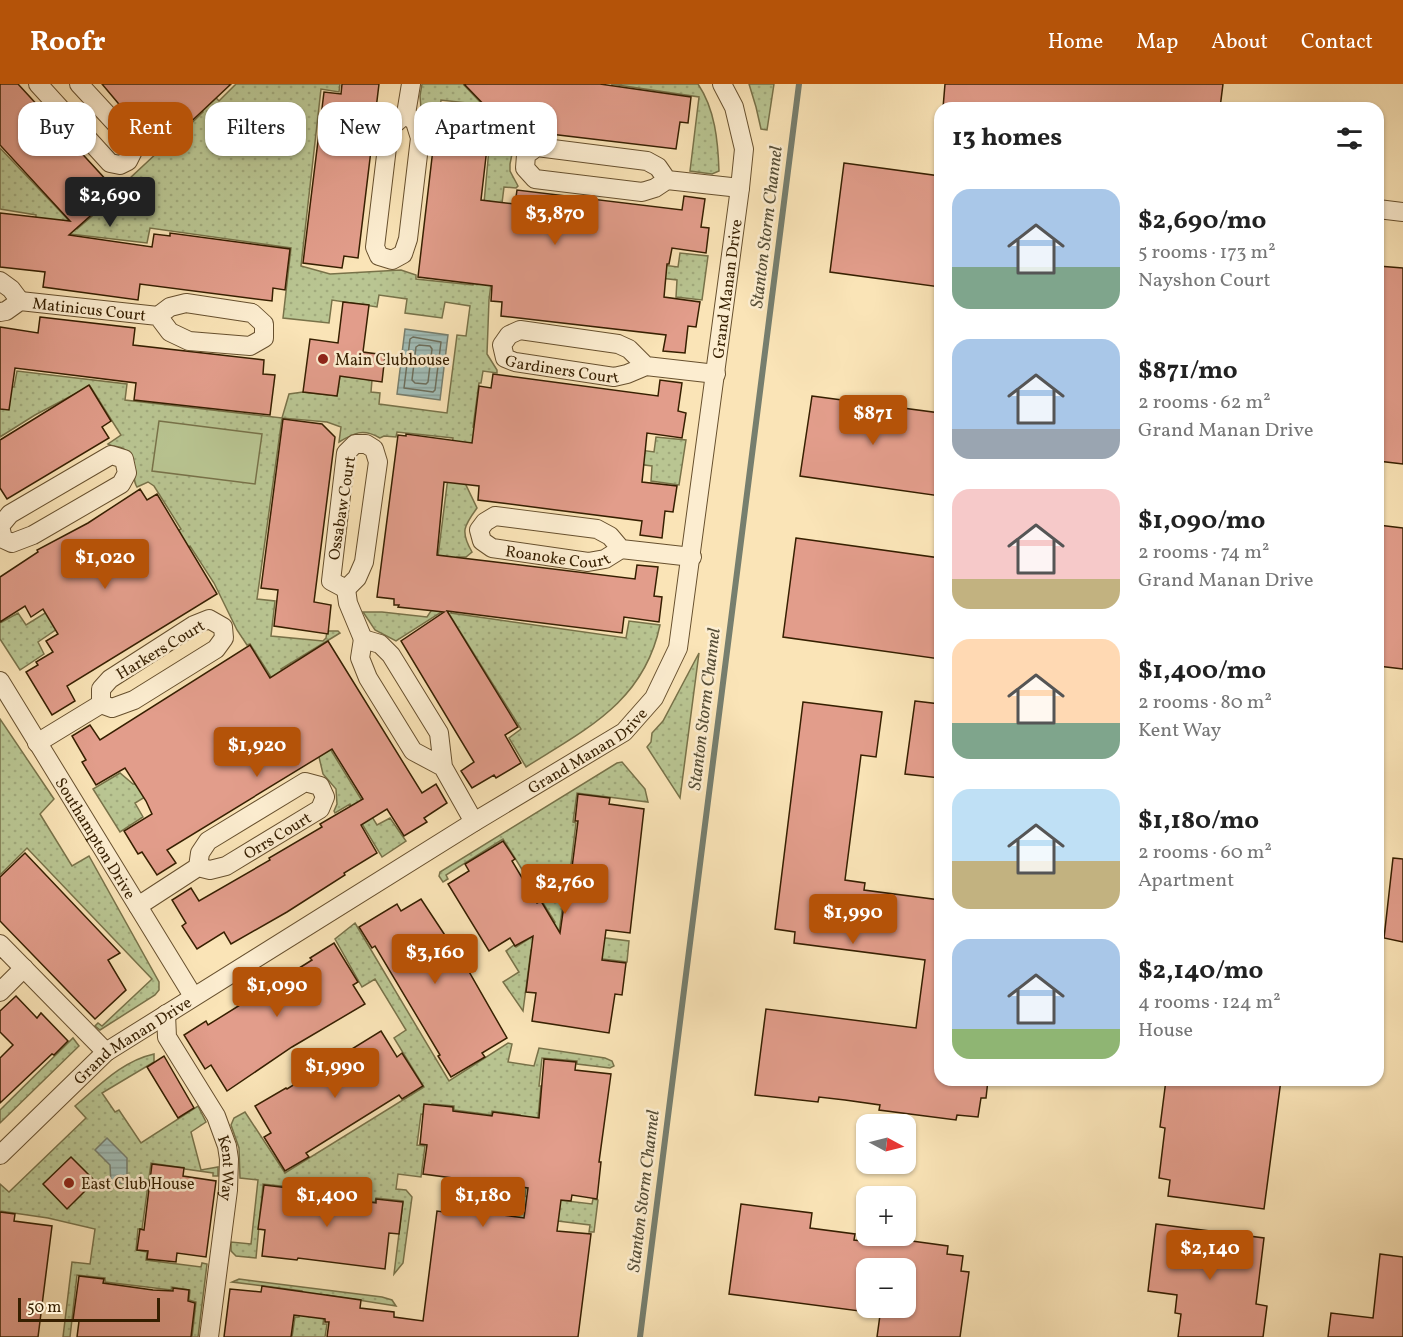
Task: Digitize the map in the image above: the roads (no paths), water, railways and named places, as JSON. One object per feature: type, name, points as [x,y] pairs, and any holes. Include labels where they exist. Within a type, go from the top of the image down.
[{"type":"street","points":[[38,84],[110,163],[120,165],[128,161],[133,151],[128,137],[79,84]]},
{"type":"street","points":[[406,114],[415,122],[420,138],[408,239],[403,254],[392,260],[379,256],[375,247],[388,139],[392,126],[406,114],[411,84]]},
{"type":"street","name":"Grand Manan Drive","points":[[0,1155],[106,1052],[474,822],[624,732],[654,698],[678,648],[740,188],[744,149],[734,107],[722,84]]},
{"type":"street","points":[[667,180],[658,167],[647,161],[537,147],[526,155],[525,168],[535,179],[642,192],[655,188],[667,180],[740,188]]},
{"type":"street","points":[[1384,210],[1403,212]]},
{"type":"street","name":"Matinicus Court","points":[[0,281],[11,289],[20,301]]},
{"type":"street","name":"Matinicus Court","points":[[0,312],[6,311],[20,301],[158,316],[170,307],[186,303],[252,313],[264,324],[264,338],[250,346],[189,340],[170,332],[158,316]]},
{"type":"street","name":"Gardiners Court","points":[[646,366],[629,349],[618,344],[520,330],[509,335],[502,345],[505,358],[515,362],[614,377],[646,366],[716,374]]},
{"type":"street","name":"Ossabaw Court","points":[[356,444],[366,444],[374,449],[378,462],[364,562],[357,578],[346,589],[331,582],[346,453],[356,444]]},
{"type":"street","points":[[111,455],[124,459],[127,472],[121,484],[33,535],[12,543],[2,540],[0,526],[10,514],[96,462],[111,455]]},
{"type":"street","name":"Roanoke Court","points":[[621,549],[610,536],[597,529],[495,516],[485,522],[479,530],[482,541],[492,548],[588,562],[605,559],[621,549],[692,557]]},
{"type":"street","name":"Ossabaw Court","points":[[346,589],[355,624],[363,639],[360,658],[368,678],[413,751],[443,767]]},
{"type":"street","name":"Harkers Court","points":[[209,619],[223,627],[224,638],[216,649],[134,700],[112,708],[101,704],[101,689],[110,679],[194,625],[209,619]]},
{"type":"street","points":[[363,639],[380,644],[391,655],[439,733],[443,767],[474,822]]},
{"type":"street","name":"Southampton Drive","points":[[0,681],[193,996]]},
{"type":"street","name":"Harkers Court","points":[[37,743],[101,704]]},
{"type":"street","name":"Orrs Court","points":[[138,906],[198,867],[210,870],[226,866],[320,809],[325,797],[320,786],[305,782],[208,841],[200,853],[198,867]]},
{"type":"street","points":[[0,944],[106,1052]]},
{"type":"street","points":[[0,992],[24,968]]},
{"type":"street","name":"Kent Way","points":[[166,1014],[167,1037],[216,1116],[227,1146],[229,1159],[228,1190],[209,1337]]},
{"type":"water","points":[[405,329],[448,335],[440,400],[397,394]]},
{"type":"water","points":[[107,1138],[127,1158],[127,1183],[111,1183],[110,1165],[95,1150]]},
{"type":"waterway","name":"Stanton Storm Channel","points":[[640,1337],[799,84]]},
{"type":"place","name":"Main Clubhouse","points":[[323,359]]},
{"type":"place","name":"East Club House","points":[[69,1183]]}]
